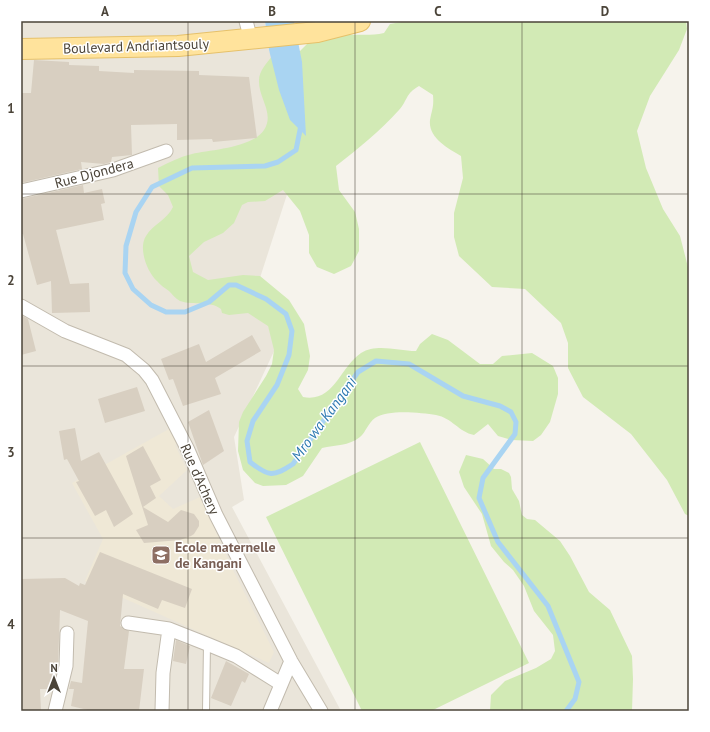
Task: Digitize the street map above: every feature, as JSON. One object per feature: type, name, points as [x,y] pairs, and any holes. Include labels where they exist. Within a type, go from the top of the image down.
[{"type":"main road","name":"Boulevard Andriantsouly","points":[[21,49],[178,46],[249,30],[317,32],[360,21]]},
{"type":"street","name":"Rue Djondera","points":[[21,191],[113,170],[166,151]]},
{"type":"street","name":"Rue d'Achery","points":[[21,306],[64,331],[126,356],[141,367],[152,380],[188,450],[216,515],[290,661],[321,711]]},
{"type":"street","points":[[128,623],[169,629],[207,644],[236,656],[281,684]]},
{"type":"street","points":[[162,711],[163,673],[169,629]]},
{"type":"street","points":[[55,711],[66,666],[67,633]]},
{"type":"street","points":[[270,711],[290,661]]},
{"type":"lane","points":[[206,711],[207,644]]},
{"type":"shaded area","points":[[21,21],[265,21],[269,50],[306,136],[257,287],[275,349],[234,437],[244,500],[232,507],[341,711],[21,711]]},
{"type":"shaded area","name":"Ecole maternelle de Kangani","points":[[169,429],[178,443],[175,445],[187,470],[159,496],[173,509],[200,497],[234,572],[274,652],[269,663],[85,581],[103,539],[72,483]]},
{"type":"green space","points":[[407,21],[686,21],[687,29],[679,50],[650,96],[637,131],[646,168],[663,209],[680,236],[689,271],[689,516],[685,514],[667,480],[631,434],[583,397],[568,368],[568,343],[561,323],[525,289],[492,287],[459,256],[454,237],[454,213],[463,178],[461,156],[440,142],[432,132],[430,120],[433,95],[419,86],[409,94],[399,110],[384,125],[336,166],[339,190],[355,212],[359,229],[359,251],[351,266],[334,274],[317,267],[309,253],[309,235],[300,211],[283,190],[265,201],[248,202],[242,205],[234,223],[223,233],[204,242],[189,256],[193,272],[208,280],[243,275],[260,276],[289,300],[304,324],[310,356],[308,370],[298,389],[303,397],[322,395],[336,382],[354,359],[367,350],[374,348],[388,348],[416,351],[420,344],[432,334],[448,340],[480,364],[493,364],[502,356],[532,353],[553,366],[558,378],[558,394],[550,422],[541,435],[533,441],[512,440],[498,436],[488,424],[474,435],[464,431],[447,419],[436,415],[405,412],[388,413],[375,418],[362,435],[356,440],[347,444],[322,448],[303,476],[286,485],[263,486],[255,483],[243,470],[238,451],[239,422],[243,412],[272,364],[274,350],[268,326],[248,313],[229,315],[222,313],[221,309],[216,306],[180,301],[153,277],[147,266],[143,253],[144,241],[152,228],[167,215],[173,207],[168,195],[159,186],[158,168],[192,154],[241,144],[258,136],[264,130],[268,118],[259,87],[259,77],[260,73],[272,56],[300,51],[311,40],[346,35],[384,33],[390,24]]},
{"type":"green space","points":[[420,442],[529,663],[431,711],[362,711],[266,517]]},
{"type":"green space","points":[[466,455],[483,459],[494,469],[501,469],[509,473],[511,477],[512,489],[519,501],[522,515],[527,519],[535,520],[560,541],[570,556],[589,592],[610,610],[632,656],[632,711],[490,711],[491,695],[505,681],[536,668],[551,659],[555,651],[553,635],[534,611],[524,586],[513,570],[504,562],[491,546],[482,514],[464,487],[459,472]]},
{"type":"water","points":[[265,21],[294,21],[302,62],[306,136],[290,120],[279,90],[269,50]]},
{"type":"building","points":[[34,60],[69,62],[69,65],[99,66],[99,71],[134,73],[134,70],[199,71],[199,75],[249,77],[257,138],[213,142],[212,139],[177,140],[177,124],[131,125],[132,155],[112,157],[111,162],[104,164],[81,162],[82,169],[21,183],[21,93],[31,93]]},
{"type":"building","points":[[83,185],[84,193],[102,189],[105,203],[101,204],[104,220],[56,230],[70,284],[89,283],[90,312],[52,313],[51,281],[37,285],[23,234],[21,234],[21,199]]},
{"type":"building","points":[[21,315],[28,319],[36,351],[21,355]]},
{"type":"building","points":[[252,335],[261,351],[215,378],[221,394],[183,406],[173,379],[169,380],[161,359],[199,344],[206,362]]},
{"type":"building","points":[[137,387],[145,411],[105,423],[98,399]]},
{"type":"building","points":[[209,410],[224,451],[203,465],[188,422]]},
{"type":"building","points":[[75,428],[81,461],[99,452],[133,514],[114,527],[106,510],[95,516],[76,482],[79,481],[67,459],[64,460],[59,431]]},
{"type":"building","points":[[143,446],[161,480],[150,486],[156,498],[143,507],[168,522],[181,510],[194,514],[199,521],[199,526],[191,536],[180,540],[144,543],[136,530],[148,525],[126,456]]},
{"type":"building","points":[[100,552],[192,589],[185,608],[162,600],[158,609],[123,594],[120,626],[129,631],[124,669],[144,669],[139,711],[92,711],[71,706],[74,689],[69,689],[71,681],[82,683],[88,621],[60,610],[58,665],[52,689],[40,689],[41,711],[23,711],[21,579],[65,578],[79,586],[80,583],[85,585]]},
{"type":"building","points":[[176,640],[190,646],[186,664],[173,661]]},
{"type":"building","points":[[226,661],[249,674],[245,683],[242,681],[231,706],[211,698]]},
{"type":"waterway","name":"Mro wa Kangani","points":[[301,125],[296,150],[278,162],[265,166],[192,168],[152,187],[136,212],[126,246],[125,273],[133,289],[151,305],[166,312],[185,312],[209,302],[229,285],[236,285],[266,299],[286,314],[292,331],[289,355],[277,385],[253,421],[247,441],[250,462],[267,473],[276,473],[293,464],[358,372],[376,361],[409,364],[463,396],[500,406],[511,412],[516,422],[515,434],[483,478],[479,498],[498,542],[548,606],[579,682],[575,699],[566,711]]},
{"type":"place","name":"Ecole maternelle de Kangani","points":[[161,555]]}]
